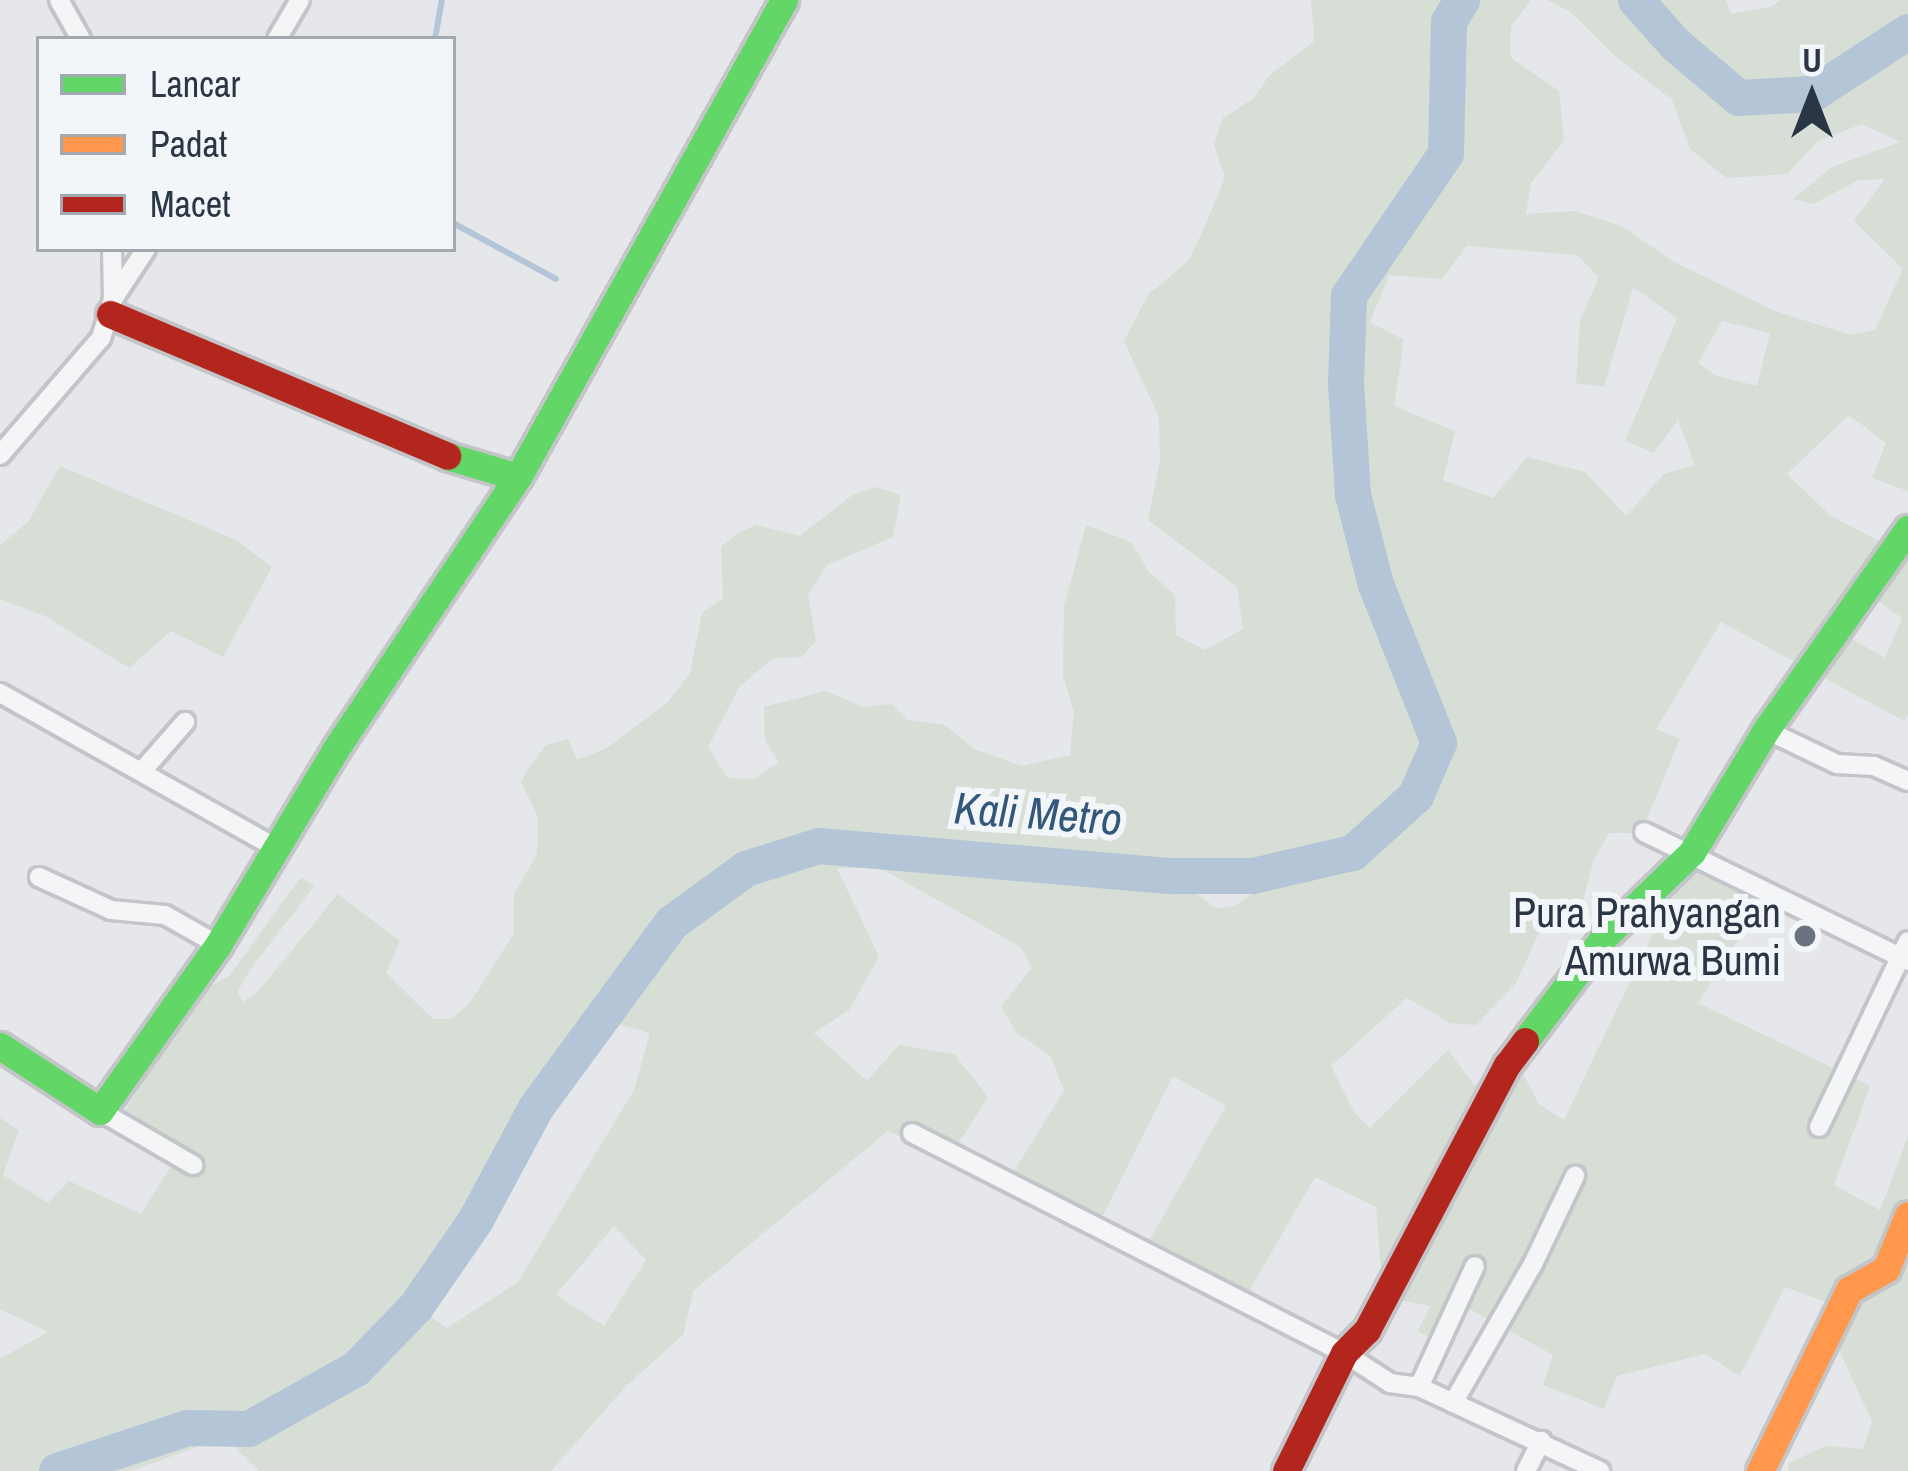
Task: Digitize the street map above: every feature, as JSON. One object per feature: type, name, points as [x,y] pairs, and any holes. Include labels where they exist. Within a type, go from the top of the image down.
[{"type":"street","points":[[59,0],[79,36]]},
{"type":"street","points":[[279,36],[299,0]]},
{"type":"street","points":[[100,1111],[218,945],[335,749],[518,477],[784,0]]},
{"type":"street","points":[[112,252],[112,307]]},
{"type":"street","points":[[0,455],[101,338],[112,307],[144,252]]},
{"type":"street","points":[[112,307],[439,454],[518,477]]},
{"type":"street","points":[[1286,1471],[1345,1353],[1367,1330],[1507,1065],[1604,937],[1692,852],[1766,730],[1908,529]]},
{"type":"street","points":[[0,693],[81,734],[276,848]]},
{"type":"street","points":[[143,770],[184,722]]},
{"type":"street","points":[[1766,730],[1838,764],[1874,766],[1908,781]]},
{"type":"street","points":[[1644,832],[1906,953],[1819,1127]]},
{"type":"street","points":[[39,877],[111,910],[165,915],[218,945]]},
{"type":"street","points":[[0,1046],[193,1165]]},
{"type":"street","points":[[913,1133],[1345,1353],[1390,1383],[1419,1387],[1594,1470]]},
{"type":"street","points":[[1453,1403],[1533,1264],[1575,1175]]},
{"type":"street","points":[[1760,1471],[1849,1290],[1886,1270],[1908,1215]]},
{"type":"street","points":[[1419,1387],[1475,1266]]},
{"type":"street","points":[[1526,1471],[1541,1441]]},
{"type":"shaded area","points":[[1311,0],[1531,0],[1511,26],[1511,58],[1559,91],[1564,140],[1531,183],[1526,214],[1575,211],[1621,226],[1676,263],[1775,311],[1851,335],[1875,330],[1903,269],[1854,221],[1885,179],[1859,180],[1813,204],[1793,199],[1832,167],[1900,142],[1862,124],[1818,141],[1787,174],[1727,178],[1690,149],[1672,100],[1615,56],[1572,13],[1547,0],[1726,0],[1731,14],[1771,7],[1780,0],[1908,0],[1908,491],[1872,478],[1886,443],[1849,415],[1787,474],[1831,516],[1908,556],[1908,715],[1904,721],[1721,622],[1656,729],[1680,739],[1641,833],[1609,833],[1593,861],[1582,905],[1538,935],[1516,983],[1476,1025],[1450,1023],[1407,998],[1331,1066],[1354,1112],[1370,1128],[1448,1050],[1474,1085],[1523,1074],[1539,1104],[1564,1120],[1692,852],[1765,897],[1698,1003],[1870,1086],[1834,1185],[1880,1210],[1908,1136],[1908,1471],[1788,1471],[1789,1463],[1826,1446],[1863,1449],[1872,1421],[1830,1331],[1829,1303],[1785,1287],[1740,1376],[1705,1354],[1617,1376],[1604,1409],[1543,1385],[1553,1355],[1466,1307],[1444,1345],[1418,1331],[1430,1306],[1383,1297],[1376,1207],[1315,1177],[1241,1305],[1141,1255],[1226,1106],[1173,1076],[1097,1227],[1004,1187],[1064,1091],[1051,1057],[1016,1032],[1001,1006],[1032,968],[1021,947],[880,868],[837,868],[879,957],[849,1010],[814,1033],[867,1081],[899,1045],[954,1054],[988,1097],[949,1158],[888,1131],[693,1291],[683,1335],[627,1385],[551,1471],[259,1471],[224,1437],[131,1471],[0,1471],[0,1359],[48,1332],[0,1309],[0,1118],[19,1130],[3,1175],[48,1203],[69,1181],[141,1214],[171,1166],[114,1129],[144,1080],[131,1070],[201,991],[229,976],[301,877],[314,886],[250,970],[237,992],[243,1002],[256,994],[338,894],[400,941],[386,973],[433,1019],[450,1019],[469,1004],[513,935],[514,894],[537,854],[537,815],[521,782],[530,766],[546,745],[568,739],[577,760],[607,748],[667,703],[690,673],[702,613],[723,598],[721,547],[735,535],[756,525],[800,536],[851,496],[875,487],[901,495],[893,537],[827,565],[808,595],[816,641],[802,657],[773,658],[740,686],[708,747],[728,778],[755,779],[779,762],[765,741],[764,707],[826,691],[864,707],[892,704],[908,720],[945,725],[974,749],[1022,766],[1070,755],[1074,712],[1063,676],[1064,607],[1086,525],[1131,542],[1149,572],[1175,595],[1176,635],[1205,650],[1243,629],[1237,587],[1148,520],[1160,460],[1159,417],[1124,341],[1148,295],[1189,260],[1199,239],[1225,178],[1214,145],[1223,118],[1254,98],[1268,77],[1314,41]],"holes":[[[1467,246],[1577,255],[1599,277],[1580,320],[1576,383],[1604,387],[1633,287],[1677,318],[1625,441],[1654,453],[1678,420],[1695,465],[1664,474],[1626,516],[1585,472],[1527,457],[1493,498],[1443,480],[1455,431],[1394,406],[1404,340],[1370,322],[1389,275],[1442,279]],[[1722,321],[1770,333],[1757,386],[1717,376],[1698,363]],[[1857,586],[1902,618],[1885,658],[1831,627]],[[1285,870],[1235,906],[1216,908],[1175,878]],[[599,1019],[650,1033],[634,1090],[518,1282],[447,1328],[416,1306],[476,1220],[536,1108]],[[614,1226],[646,1260],[604,1326],[556,1295]]]},
{"type":"shaded area","points":[[60,466],[236,540],[272,567],[223,657],[171,631],[129,668],[47,617],[0,599],[0,545],[28,522]]},
{"type":"waterway","points":[[436,36],[442,0]]},
{"type":"waterway","name":"Kali Metro","points":[[57,1471],[188,1428],[249,1429],[356,1369],[416,1307],[476,1220],[536,1108],[672,923],[746,869],[819,846],[1172,876],[1253,876],[1353,853],[1416,796],[1439,743],[1376,585],[1353,495],[1346,383],[1349,296],[1446,154],[1449,22],[1462,0]]},
{"type":"waterway","name":"Kali Metro","points":[[1636,0],[1676,45],[1739,98],[1813,94],[1908,32]]},
{"type":"waterway","points":[[456,225],[556,279]]},
{"type":"traffic: fast","points":[[518,477],[784,0]]},
{"type":"traffic: fast","points":[[0,1046],[100,1111],[218,945],[335,750],[518,477],[447,456]]},
{"type":"traffic: fast","points":[[1525,1041],[1604,937],[1692,852],[1766,730],[1908,529]]},
{"type":"traffic: slow","points":[[1760,1471],[1849,1290],[1886,1269],[1908,1215]]},
{"type":"traffic: jam","points":[[110,314],[447,456]]},
{"type":"traffic: jam","points":[[1286,1471],[1344,1353],[1367,1330],[1507,1065],[1525,1041]]},
{"type":"place","name":"Pura Prahyangan Amurwa Bumi","points":[[1805,936]]}]
